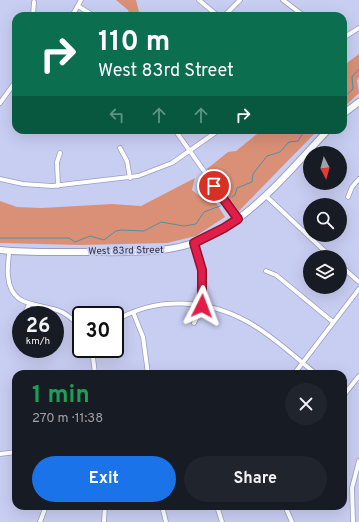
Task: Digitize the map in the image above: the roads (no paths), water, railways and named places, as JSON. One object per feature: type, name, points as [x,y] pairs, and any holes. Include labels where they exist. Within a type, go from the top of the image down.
[{"type":"street","points":[[74,12],[81,0]]},
{"type":"street","points":[[199,0],[213,12]]},
{"type":"street","points":[[228,12],[240,0]]},
{"type":"street","points":[[283,0],[299,12]]},
{"type":"street","points":[[33,12],[34,2]]},
{"type":"street","points":[[78,6],[88,12]]},
{"type":"street","points":[[347,36],[359,28]]},
{"type":"street","points":[[1,100],[12,86]]},
{"type":"street","points":[[347,111],[359,102]]},
{"type":"street","points":[[178,134],[238,219]]},
{"type":"street","points":[[0,179],[22,184],[58,186],[130,178],[160,170],[190,152],[214,134]]},
{"type":"street","name":"West 83rd Street","points":[[0,250],[149,252],[175,249],[194,243],[238,219],[266,196],[324,134]]},
{"type":"street","points":[[120,148],[127,161],[130,178]]},
{"type":"street","points":[[58,186],[57,162],[60,153]]},
{"type":"street","points":[[348,197],[352,186],[359,179]]},
{"type":"street","points":[[266,196],[324,250]]},
{"type":"street","points":[[194,243],[202,270],[202,306],[194,323]]},
{"type":"street","points":[[9,251],[8,275],[10,283],[17,295],[29,305],[61,312],[72,319]]},
{"type":"street","points":[[266,271],[276,275],[333,322]]},
{"type":"street","points":[[347,271],[359,282]]},
{"type":"street","points":[[298,370],[359,289]]},
{"type":"street","points":[[124,316],[145,308],[169,303],[202,306],[228,313],[249,322],[311,370]]},
{"type":"street","points":[[133,312],[143,337],[147,370]]},
{"type":"street","points":[[93,358],[95,370]]},
{"type":"street","points":[[347,391],[359,376]]},
{"type":"street","points":[[0,454],[12,452]]},
{"type":"street","points":[[353,522],[352,488],[359,461]]},
{"type":"street","points":[[40,522],[44,510]]},
{"type":"street","points":[[104,522],[105,510]]},
{"type":"street","points":[[163,510],[166,522]]},
{"type":"street","points":[[218,510],[222,522]]},
{"type":"street","points":[[287,510],[292,522]]},
{"type":"waterway","points":[[347,94],[353,89],[352,77],[359,69]]},
{"type":"waterway","points":[[232,197],[235,195],[237,188],[252,182],[253,174],[267,156],[280,152],[289,142],[298,141],[302,134]]},
{"type":"waterway","points":[[0,238],[69,238],[75,242],[90,236],[104,240],[116,231],[144,231],[161,222],[184,226],[196,224],[204,212],[220,206]]}]
